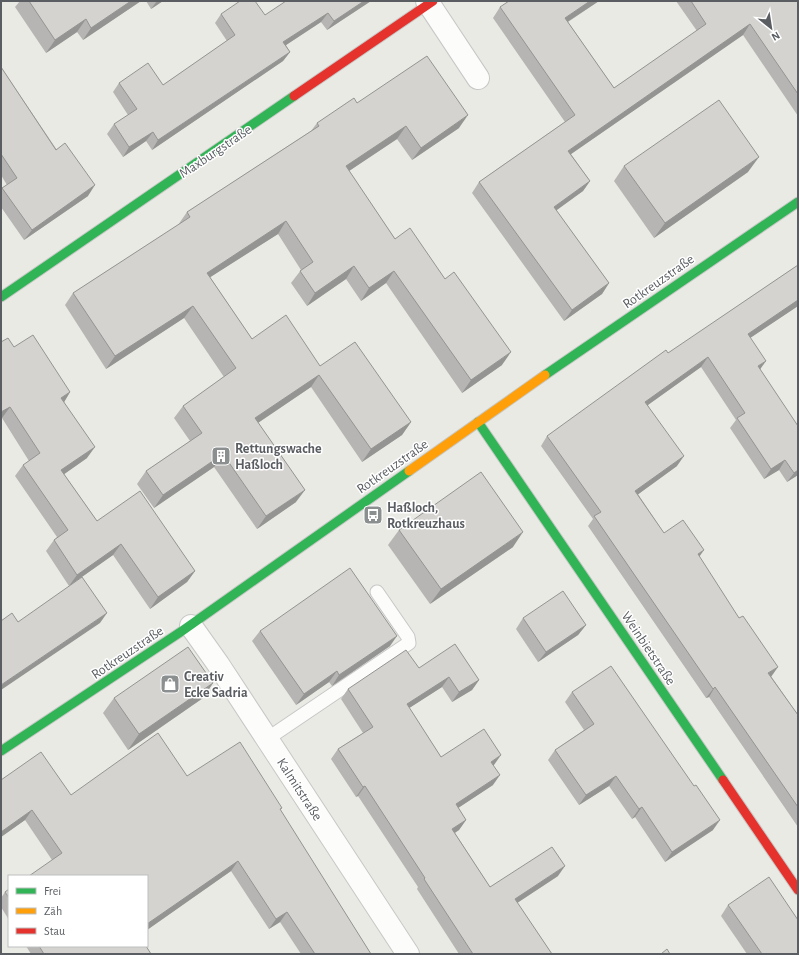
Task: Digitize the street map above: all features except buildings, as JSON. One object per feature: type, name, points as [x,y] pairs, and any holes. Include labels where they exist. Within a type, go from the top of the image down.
[{"type":"street","name":"Maxburgstraße","points":[[3,291],[430,2],[478,78]]},
{"type":"street","name":"Rotkreuzstraße","points":[[1,751],[191,626],[478,422],[798,202]]},
{"type":"street","name":"Weinbietstraße","points":[[478,422],[798,890]]},
{"type":"street","name":"Kalmitstraße","points":[[191,626],[408,954]]},
{"type":"lane","points":[[267,739],[409,643],[408,637],[378,592]]},
{"type":"traffic: fast","points":[[1,297],[294,96]]},
{"type":"traffic: fast","points":[[545,375],[798,202]]},
{"type":"traffic: fast","points":[[478,422],[723,780]]},
{"type":"traffic: fast","points":[[1,751],[182,631],[409,471]]},
{"type":"traffic: slow","points":[[409,471],[545,375]]},
{"type":"traffic: jam","points":[[294,96],[433,1]]},
{"type":"traffic: jam","points":[[723,780],[798,890]]},
{"type":"place","name":"Rettungswache Haßloch","points":[[221,456]]},
{"type":"place","name":"Haßloch, Rotkreuzhaus","points":[[373,515]]},
{"type":"place","name":"Creativ Ecke Sadria","points":[[170,684]]}]
